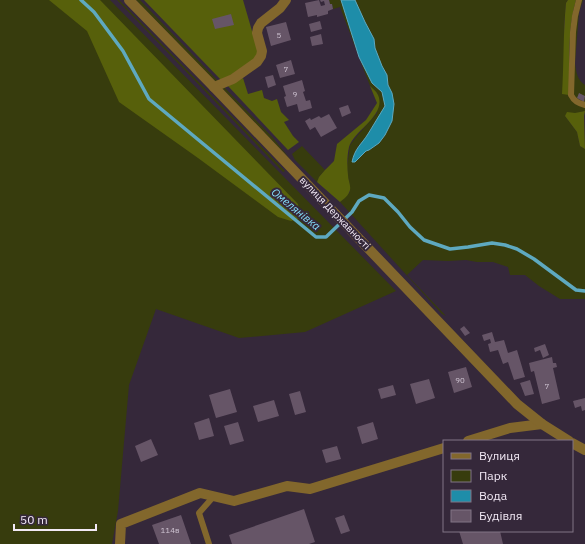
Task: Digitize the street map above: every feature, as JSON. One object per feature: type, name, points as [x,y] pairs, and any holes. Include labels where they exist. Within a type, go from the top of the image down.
[{"type":"street","name":"вулиця Державності","points":[[129,0],[517,404],[542,424],[567,440]]},
{"type":"street","points":[[214,87],[233,79],[258,62],[262,51],[257,33],[258,28],[261,23],[280,8],[286,0]]},
{"type":"street","points":[[471,440],[510,428],[542,424]]},
{"type":"street","points":[[573,444],[585,450]]},
{"type":"street","points":[[120,544],[121,524],[200,493],[234,501],[287,486],[310,489],[443,448]]},
{"type":"lane","points":[[579,0],[573,32],[571,95],[578,102],[585,105]]},
{"type":"lane","points":[[210,544],[199,513],[214,496]]},
{"type":"green space","points":[[0,0],[110,0],[396,291],[305,332],[239,338],[156,309],[129,385],[118,511],[112,544],[0,544]]},
{"type":"green space","points":[[49,0],[100,0],[298,204],[300,218],[291,221],[278,217],[119,102],[87,31]]},
{"type":"green space","points":[[117,0],[119,0],[285,171],[283,172]]},
{"type":"green space","points":[[136,0],[140,0],[218,81],[215,81]]},
{"type":"green space","points":[[144,0],[243,0],[252,31],[255,33],[259,56],[222,81]]},
{"type":"green space","points":[[329,0],[341,0],[343,3],[359,57],[372,83],[382,92],[385,106],[367,136],[357,148],[355,162],[366,151],[379,143],[385,135],[392,121],[392,93],[388,85],[387,75],[375,48],[374,39],[355,0],[568,0],[566,3],[564,26],[564,51],[569,95],[585,107],[585,111],[565,116],[577,132],[580,146],[585,149],[585,299],[560,299],[525,275],[510,275],[508,267],[493,262],[466,260],[423,260],[407,275],[446,316],[442,314],[340,202],[350,192],[347,166],[350,145],[377,113],[378,94],[370,86],[340,7],[333,9]]},
{"type":"green space","points":[[568,0],[576,0],[570,35],[569,95],[562,94],[565,14],[566,3]]},
{"type":"green space","points":[[581,0],[583,0],[579,12],[575,63],[576,72],[582,83],[585,85],[585,102],[575,98],[573,92],[575,29]]},
{"type":"green space","points":[[243,78],[248,94],[262,90],[264,98],[272,101],[277,99],[281,112],[289,120],[284,122],[299,142],[288,150],[228,86]]},
{"type":"green space","points":[[223,86],[273,138],[291,160],[221,87]]},
{"type":"green space","points":[[370,86],[378,95],[380,102],[374,116],[352,141],[349,147],[347,165],[350,190],[345,198],[340,202],[317,182],[319,177],[334,161],[337,144],[366,120],[377,103]]},
{"type":"green space","points":[[585,111],[585,149],[580,146],[577,132],[565,116],[567,112],[575,113]]},
{"type":"green space","points":[[302,146],[325,170],[317,182],[295,160],[292,154]]},
{"type":"water","points":[[341,0],[355,0],[374,39],[375,48],[387,75],[388,85],[392,93],[394,104],[392,121],[385,135],[379,143],[366,151],[355,162],[352,162],[353,157],[385,106],[382,92],[372,83],[359,57]]},
{"type":"building","points":[[319,0],[321,6],[325,5],[324,1],[321,2],[320,0],[329,0],[333,9],[328,11],[328,14],[317,17],[317,15],[308,17],[305,3]]},
{"type":"building","points":[[231,14],[234,25],[215,29],[212,19]]},
{"type":"building","points":[[320,21],[322,29],[311,32],[309,24]]},
{"type":"building","points":[[286,22],[291,40],[271,46],[266,27]]},
{"type":"building","points":[[321,34],[323,44],[312,46],[310,37]]},
{"type":"building","points":[[291,60],[295,74],[280,78],[276,65]]},
{"type":"building","points":[[273,75],[276,85],[268,88],[265,77]]},
{"type":"building","points":[[302,80],[305,91],[303,92],[306,101],[310,100],[312,108],[299,112],[297,104],[287,107],[283,86]]},
{"type":"building","points":[[579,93],[585,96],[584,102],[577,98]]},
{"type":"building","points":[[348,105],[351,113],[342,117],[339,108]]},
{"type":"building","points":[[329,114],[337,128],[321,137],[315,127],[310,130],[305,121],[319,116],[321,118]]},
{"type":"building","points":[[464,326],[470,333],[465,336],[460,329]]},
{"type":"building","points":[[492,332],[495,342],[504,340],[508,353],[517,350],[525,377],[514,380],[508,362],[503,364],[498,350],[490,352],[488,344],[491,343],[490,339],[484,341],[482,335]]},
{"type":"building","points":[[545,344],[549,355],[543,358],[540,350],[535,352],[534,348]]},
{"type":"building","points":[[552,357],[553,363],[556,363],[557,367],[553,368],[560,399],[542,404],[534,371],[531,372],[529,363]]},
{"type":"building","points":[[466,367],[472,387],[454,393],[448,372]]},
{"type":"building","points":[[429,379],[435,398],[416,404],[410,384]]},
{"type":"building","points":[[530,380],[534,394],[525,396],[520,383]]},
{"type":"building","points":[[393,385],[396,395],[381,399],[378,389]]},
{"type":"building","points":[[230,389],[237,412],[216,418],[209,395]]},
{"type":"building","points":[[300,391],[306,412],[295,415],[289,394]]},
{"type":"building","points":[[585,398],[585,410],[582,411],[581,406],[575,408],[573,401]]},
{"type":"building","points":[[274,400],[279,416],[258,422],[253,406]]},
{"type":"building","points":[[209,418],[214,436],[199,440],[194,423]]},
{"type":"building","points":[[238,422],[244,441],[230,445],[224,426]]},
{"type":"building","points":[[373,422],[378,439],[362,444],[357,427]]},
{"type":"building","points":[[151,439],[158,455],[141,462],[135,446]]},
{"type":"building","points":[[337,446],[341,459],[326,463],[322,450]]},
{"type":"building","points":[[304,509],[315,542],[309,544],[232,544],[229,535]]},
{"type":"building","points":[[181,515],[191,544],[159,544],[152,525]]},
{"type":"building","points":[[344,515],[350,531],[341,534],[335,518]]},
{"type":"building","points":[[459,532],[500,532],[503,544],[463,544]]},
{"type":"waterway","name":"Омелянівка","points":[[81,0],[94,12],[123,51],[149,99],[316,237],[326,237],[352,212],[359,201],[369,195],[384,198],[424,240],[450,249],[492,243],[505,245],[517,249],[534,259],[576,290],[585,291]]}]
